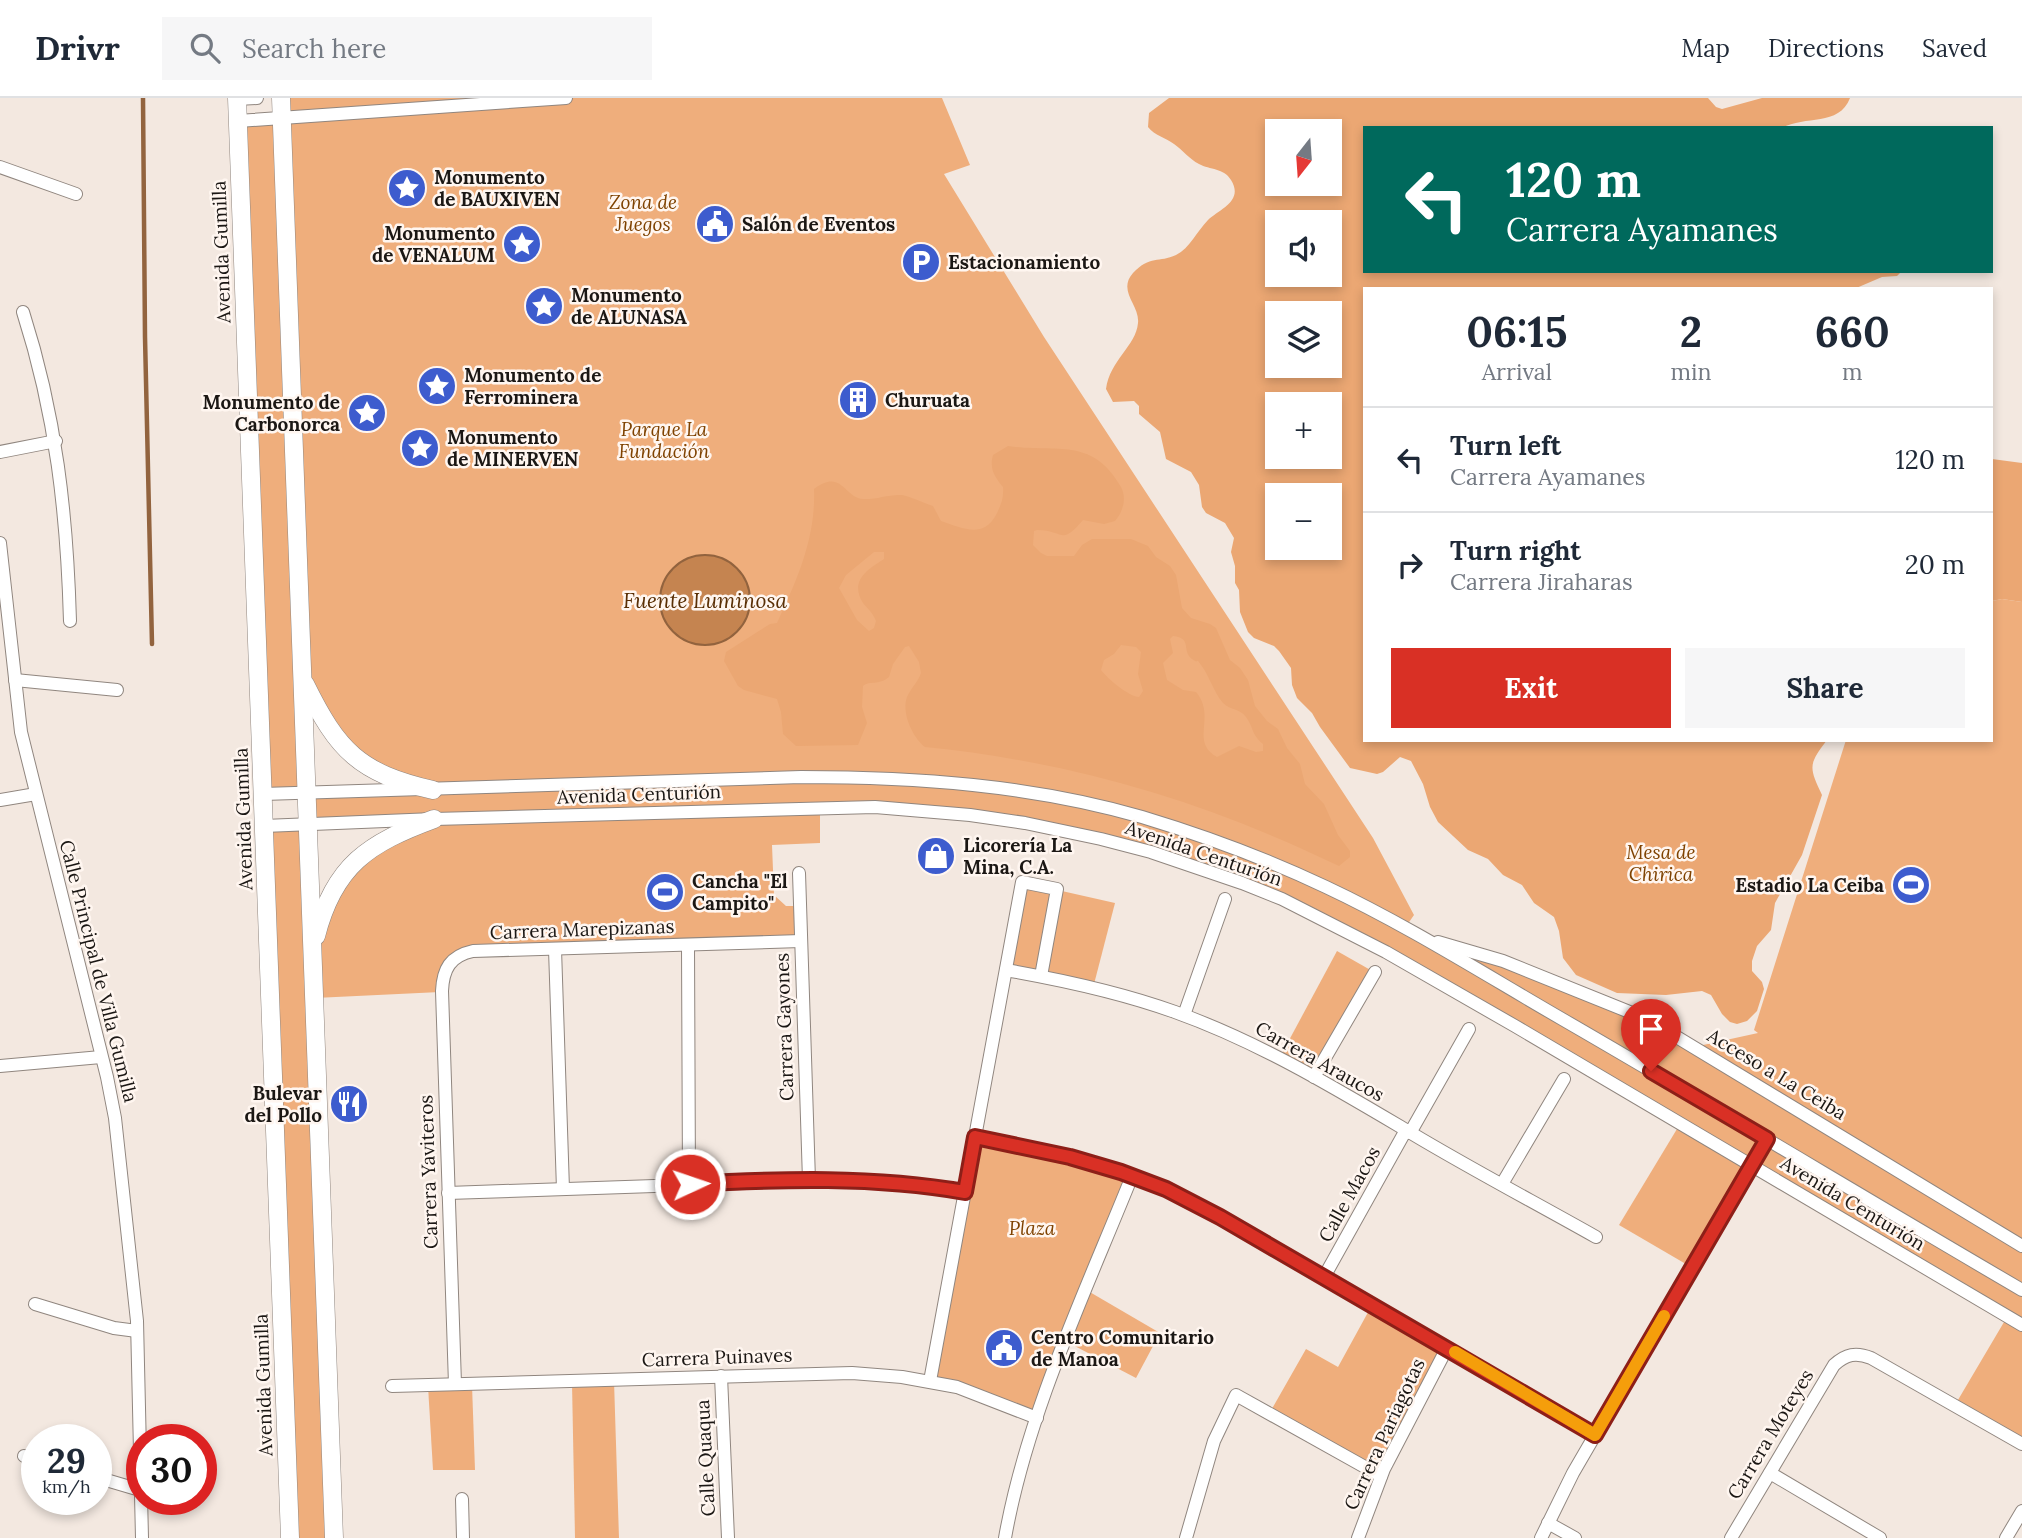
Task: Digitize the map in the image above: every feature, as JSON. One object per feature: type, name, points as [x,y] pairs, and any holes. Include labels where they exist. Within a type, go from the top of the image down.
[{"type":"main road","points":[[281,98],[334,1538]]},
{"type":"main road","name":"Avenida Gumilla","points":[[237,99],[290,1538]]},
{"type":"main road","points":[[302,678],[331,732],[349,754],[390,778],[433,790]]},
{"type":"main road","points":[[312,953],[330,897],[354,861],[393,835],[434,819]]},
{"type":"street","points":[[237,99],[257,98]]},
{"type":"street","points":[[237,121],[566,98]]},
{"type":"street","points":[[0,167],[76,194]]},
{"type":"street","points":[[23,312],[39,362],[55,441],[66,527],[70,621]]},
{"type":"street","points":[[0,452],[55,441]]},
{"type":"street","name":"Calle Principal de Villa Gumilla","points":[[0,543],[6,654],[15,680],[21,732],[115,1118],[137,1331],[139,1424]]},
{"type":"street","points":[[15,680],[117,690]]},
{"type":"street","name":"Avenida Centurión","points":[[263,794],[801,777],[884,778],[1039,793],[1140,817],[1257,856],[1329,888],[1418,936],[2022,1290]]},
{"type":"street","points":[[0,800],[36,794]]},
{"type":"street","name":"Avenida Centurión","points":[[264,826],[875,807],[970,815],[1025,823],[1151,852],[1242,883],[1325,919],[1504,1019],[2022,1325]]},
{"type":"street","name":"Carrera Gayones","points":[[799,873],[808,1180]]},
{"type":"street","points":[[930,1381],[1022,881],[1057,889],[1041,976]]},
{"type":"street","points":[[1184,1016],[1226,899]]},
{"type":"street","name":"Acceso a La Ceiba","points":[[1418,936],[1515,966],[1647,1019],[2022,1246]]},
{"type":"street","name":"Carrera Marepizanas","points":[[450,961],[473,951],[801,941]]},
{"type":"street","points":[[688,945],[690,1184]]},
{"type":"street","points":[[555,949],[563,1189]]},
{"type":"street","name":"Carrera Yaviteros","points":[[450,961],[442,980],[442,992],[455,1384]]},
{"type":"street","name":"Carrera Araucos","points":[[1006,970],[1099,989],[1184,1016],[1242,1040],[1314,1077],[1596,1237]]},
{"type":"street","points":[[1314,1077],[1375,972]]},
{"type":"street","name":"Calle Macos","points":[[1324,1277],[1469,1029]]},
{"type":"street","points":[[0,1066],[101,1057]]},
{"type":"street","points":[[1502,1184],[1564,1079]]},
{"type":"street","points":[[975,1137],[1070,1157],[1132,1176],[1204,1208],[1595,1435]]},
{"type":"street","points":[[1541,1538],[1595,1435],[1767,1139]]},
{"type":"street","points":[[1005,1538],[1018,1477],[1037,1418],[1132,1176]]},
{"type":"street","points":[[448,1193],[808,1180],[904,1183],[965,1192]]},
{"type":"street","points":[[35,1304],[114,1328],[137,1331]]},
{"type":"street","name":"Carrera Pariagotas","points":[[1358,1538],[1381,1476],[1447,1348]]},
{"type":"street","name":"Carrera Moteyes","points":[[1731,1538],[1834,1365],[1848,1355],[1871,1358],[2022,1444]]},
{"type":"street","name":"Carrera Puinaves","points":[[393,1386],[852,1373],[930,1381],[982,1396],[1037,1418]]},
{"type":"street","name":"Calle Quaqua","points":[[721,1376],[728,1538]]},
{"type":"street","points":[[1185,1538],[1214,1441],[1236,1395],[1381,1476]]},
{"type":"street","points":[[1770,1473],[1880,1538]]},
{"type":"street","points":[[462,1499],[463,1538]]},
{"type":"street","points":[[2006,1538],[2022,1511]]},
{"type":"street","name":"Calle Principal de Villa Gumilla","points":[[141,1515],[142,1538]]},
{"type":"street","points":[[1548,1523],[1575,1538]]},
{"type":"green space","name":"Parque La Fundación","points":[[281,98],[942,98],[970,165],[944,174],[1044,337],[1373,838],[1414,915],[1405,928],[1563,984],[1694,1047],[1758,1033],[1754,1030],[1845,742],[1993,742],[1993,601],[2002,599],[2022,602],[2022,1444],[1955,1405],[2007,1317],[1515,1026],[1242,883],[1025,823],[820,808],[820,843],[772,845],[774,895],[786,906],[799,906],[800,939],[460,952],[440,992],[315,998],[313,954],[355,862],[434,821],[307,824],[306,793],[428,790],[371,769],[302,678]]},
{"type":"green space","name":"Mesa de Chirica","points":[[1169,98],[1708,98],[1716,107],[1722,109],[1762,98],[1850,98],[1845,107],[1830,117],[1786,126],[1363,126],[1363,273],[1900,273],[1859,287],[1363,287],[1363,742],[1826,742],[1812,766],[1822,795],[1802,855],[1775,903],[1771,930],[1757,946],[1752,961],[1752,971],[1762,982],[1764,989],[1757,1011],[1747,1021],[1737,1024],[1730,1022],[1711,995],[1702,991],[1666,995],[1617,993],[1576,975],[1563,958],[1554,917],[1534,903],[1522,885],[1503,875],[1488,859],[1468,850],[1438,822],[1411,761],[1400,757],[1377,774],[1350,768],[1312,713],[1297,698],[1292,685],[1291,668],[1279,651],[1248,632],[1240,612],[1239,590],[1235,583],[1235,566],[1231,552],[1234,538],[1225,523],[1206,513],[1202,507],[1199,485],[1191,472],[1166,459],[1160,432],[1139,414],[1139,406],[1134,401],[1113,402],[1106,389],[1112,370],[1133,339],[1138,323],[1127,286],[1133,273],[1144,264],[1181,252],[1208,220],[1229,204],[1235,194],[1231,180],[1225,173],[1195,162],[1174,144],[1148,127],[1149,113]]},
{"type":"green space","points":[[280,119],[304,792],[265,793],[239,122]]},
{"type":"green space","points":[[1008,446],[1072,450],[1098,460],[1110,471],[1124,496],[1122,509],[1115,521],[1104,524],[1083,520],[1066,535],[1037,530],[1034,531],[1033,545],[1047,556],[1074,556],[1082,545],[1092,539],[1131,539],[1148,546],[1156,557],[1170,566],[1176,575],[1182,608],[1191,618],[1216,628],[1230,660],[1248,680],[1255,706],[1267,721],[1278,729],[1287,748],[1300,764],[1305,784],[1324,804],[1338,835],[1350,851],[1350,857],[1339,866],[1238,822],[1188,804],[1086,774],[1034,763],[925,747],[912,731],[907,717],[907,697],[921,673],[919,662],[909,646],[905,647],[893,664],[889,677],[863,686],[862,707],[867,723],[858,745],[796,746],[783,734],[777,699],[738,686],[724,661],[726,652],[770,624],[777,623],[804,558],[812,525],[814,489],[823,483],[831,482],[863,499],[905,496],[933,506],[941,521],[964,529],[978,529],[991,522],[1003,498],[1003,487],[992,469],[993,455]],"holes":[[[874,552],[884,552],[884,559],[862,576],[858,588],[863,603],[876,621],[874,628],[869,631],[857,620],[839,588],[846,575]],[[1173,636],[1183,639],[1189,656],[1199,662],[1223,703],[1246,717],[1256,737],[1263,744],[1263,751],[1256,752],[1239,746],[1217,757],[1209,751],[1205,744],[1202,701],[1196,692],[1183,690],[1167,680],[1163,663],[1173,653],[1170,639]],[[1121,645],[1136,647],[1141,652],[1138,674],[1143,691],[1139,697],[1129,694],[1101,670],[1104,660],[1114,654]]]},
{"type":"green space","points":[[1993,459],[2022,463],[2022,602],[2002,599],[1993,601]]},
{"type":"green space","points":[[305,826],[332,1538],[292,1538],[266,827]]},
{"type":"green space","points":[[1022,882],[1115,903],[1093,988],[1006,970]]},
{"type":"green space","points":[[1337,951],[1374,972],[1314,1076],[1280,1057]]},
{"type":"green space","points":[[1680,1124],[1750,1166],[1691,1267],[1619,1225]]},
{"type":"green space","name":"Plaza","points":[[975,1137],[1132,1176],[1037,1418],[930,1381]]},
{"type":"green space","points":[[1088,1291],[1160,1333],[1136,1378],[1067,1342]]},
{"type":"green space","points":[[1372,1305],[1447,1348],[1381,1476],[1269,1414],[1306,1349],[1338,1367]]},
{"type":"green space","points":[[614,1381],[619,1538],[575,1538],[572,1383]]},
{"type":"green space","points":[[472,1385],[475,1470],[433,1470],[428,1386]]},
{"type":"water","name":"Fuente Luminosa","points":[[705,555],[722,558],[737,568],[747,583],[750,600],[747,617],[737,632],[722,642],[705,645],[688,642],[673,632],[663,617],[660,600],[663,583],[673,568],[688,558]]},
{"type":"waterway","points":[[143,98],[152,644]]},
{"type":"slow traffic","points":[[1455,1352],[1595,1435],[1664,1316]]},
{"type":"place","name":"Monumento de BAUXIVEN","points":[[407,188]]},
{"type":"place","name":"Salón de Eventos","points":[[715,224]]},
{"type":"place","name":"Monumento de VENALUM","points":[[522,244]]},
{"type":"place","name":"Estacionamiento","points":[[921,262]]},
{"type":"place","name":"Monumento de ALUNASA","points":[[544,306]]},
{"type":"place","name":"Monumento de Ferrominera","points":[[437,386]]},
{"type":"place","name":"Churuata","points":[[858,400]]},
{"type":"place","name":"Monumento de Carbonorca","points":[[367,413]]},
{"type":"place","name":"Monumento de MINERVEN","points":[[420,448]]},
{"type":"place","name":"Licorería La Mina, C.A.","points":[[936,856]]},
{"type":"place","name":"Estadio La Ceiba","points":[[1911,885]]},
{"type":"place","name":"Cancha \"El Campito\"","points":[[665,892]]},
{"type":"place","name":"Bulevar del Pollo","points":[[349,1104]]},
{"type":"place","name":"Centro Comunitario de Manoa","points":[[1004,1348]]},
{"type":"route","points":[[690,1184],[867,1181],[904,1183],[965,1192],[975,1137],[1100,1165],[1166,1189],[1220,1217],[1595,1435],[1767,1139],[1651,1071]]},
{"type":"park label","name":"Zona de Juegos","points":[[643,213]]}]
